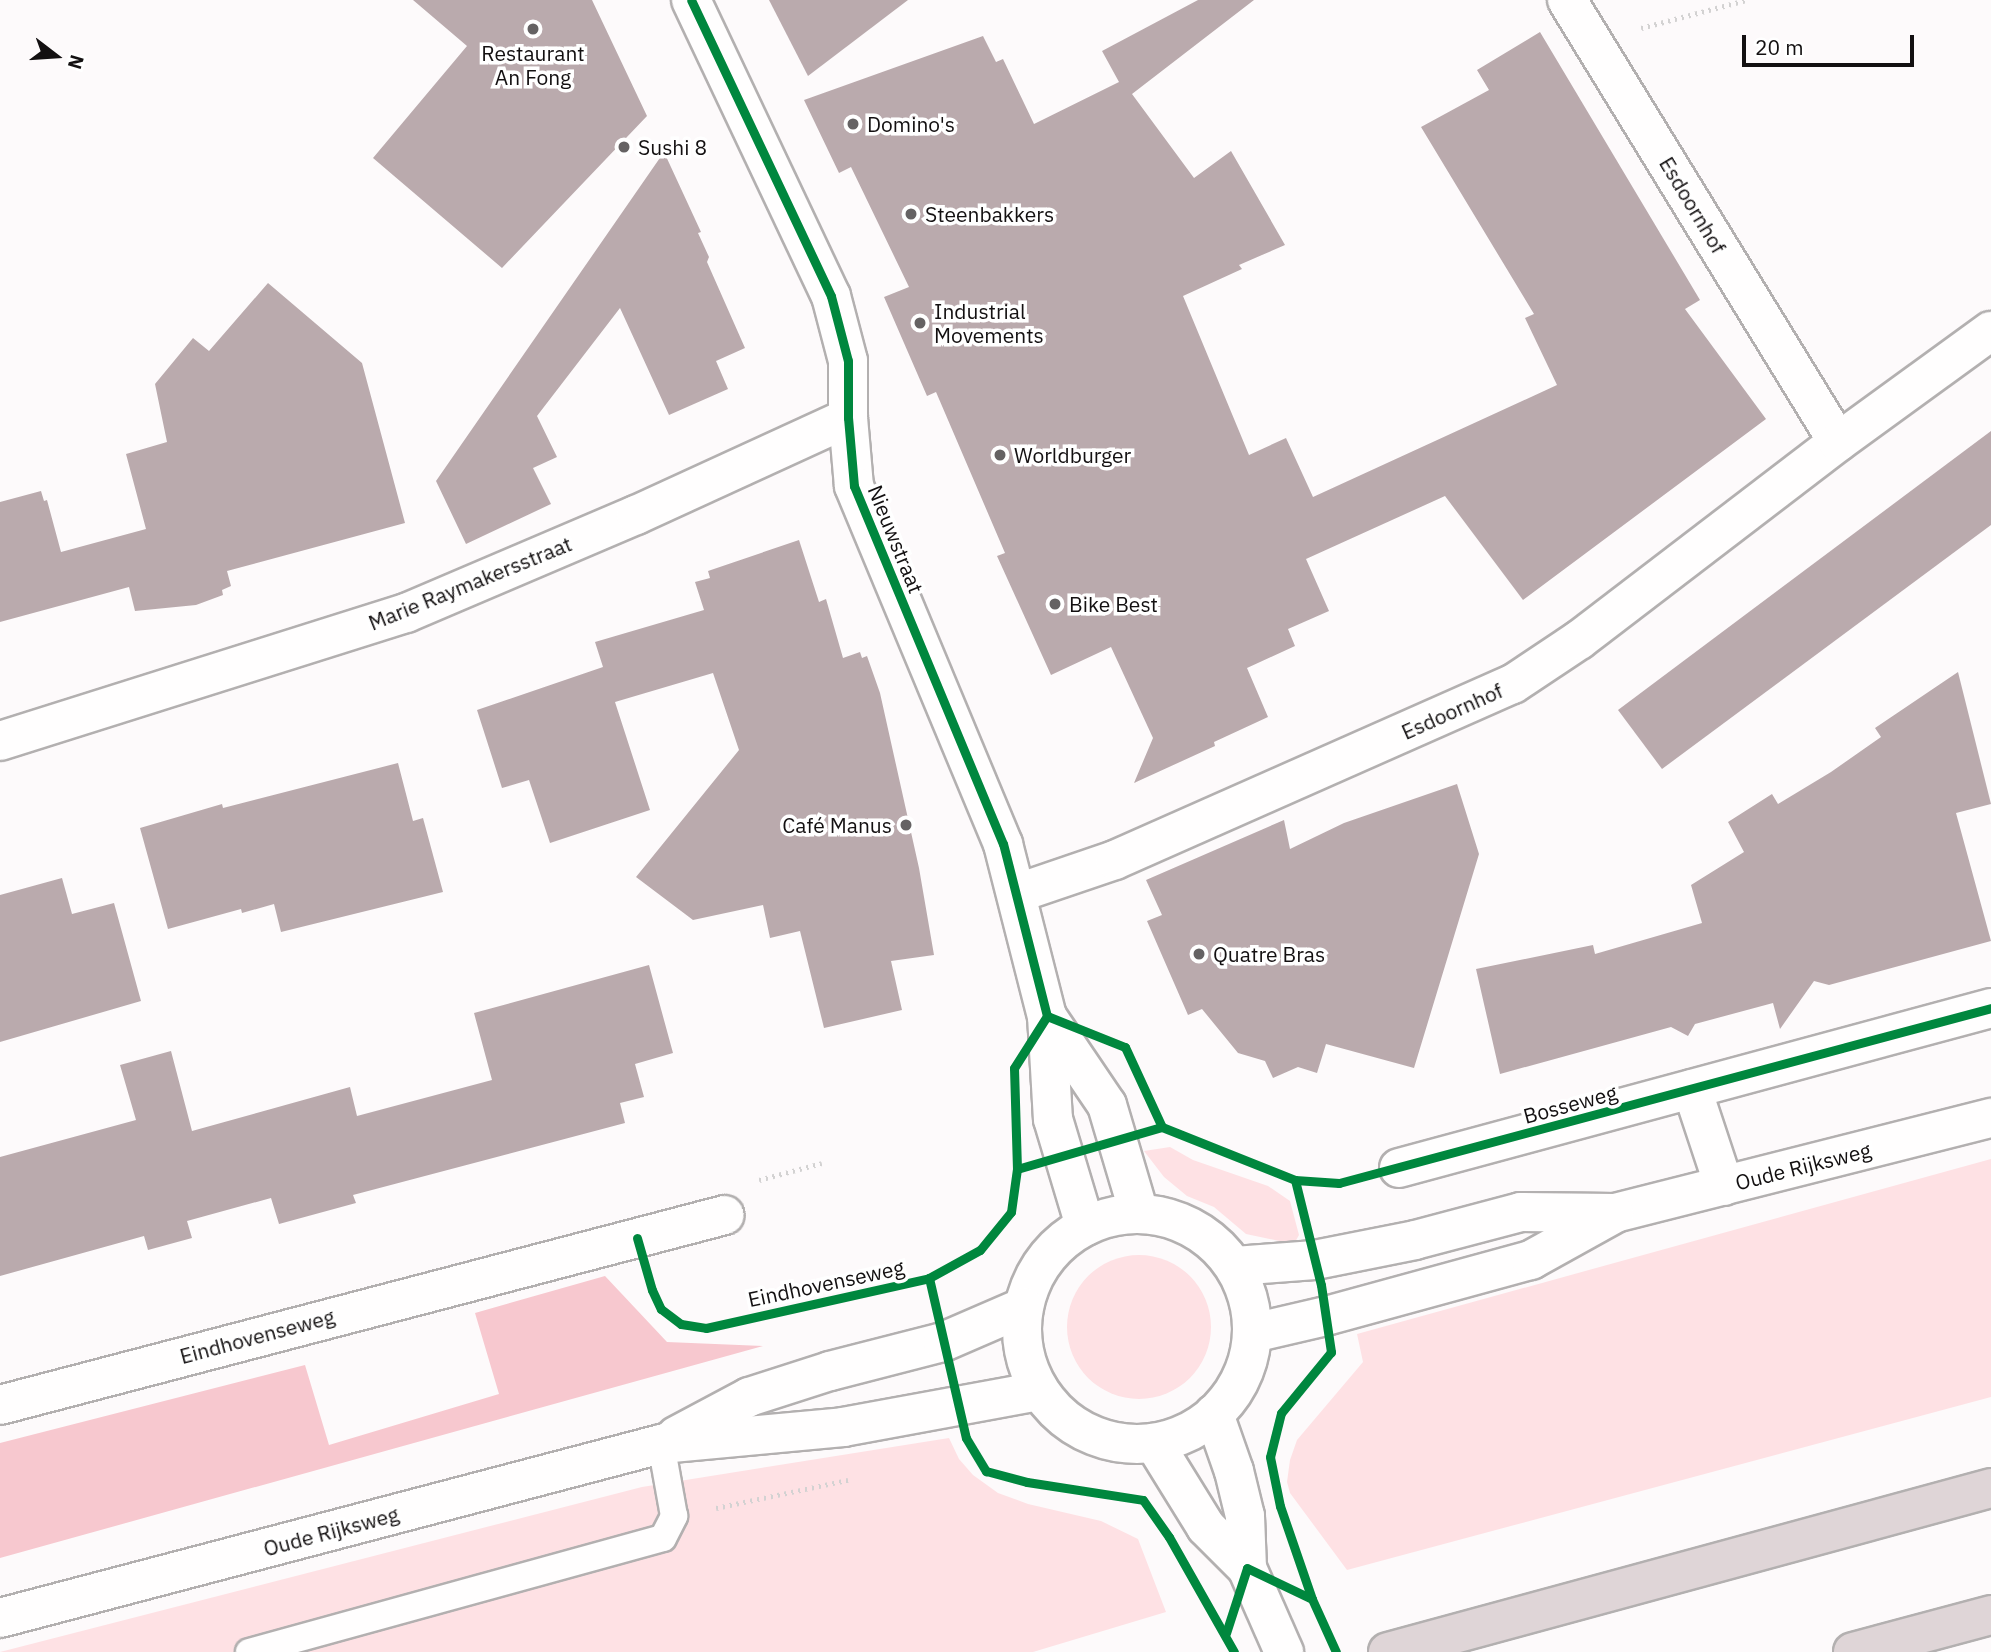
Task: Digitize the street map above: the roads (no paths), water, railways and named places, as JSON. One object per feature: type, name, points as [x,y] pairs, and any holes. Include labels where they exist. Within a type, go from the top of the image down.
[{"type":"highway","points":[[1388,1652],[1991,1488]]},
{"type":"highway","points":[[1853,1652],[1991,1615]]},
{"type":"street","name":"Nieuwstraat","points":[[691,0],[831,296],[848,361],[848,418],[854,486],[1003,844],[1018,893],[1047,1016],[1052,1119],[1084,1226]]},
{"type":"street","name":"Esdoornhof","points":[[1567,0],[1838,442]]},
{"type":"street","name":"Esdoornhof","points":[[1018,893],[1115,860],[1513,684],[1579,640],[1838,442],[1991,331]]},
{"type":"street","name":"Marie Raymakersstraat","points":[[0,741],[406,613],[636,515],[848,418]]},
{"type":"street","name":"Bosseweg","points":[[1399,1168],[1991,1008]]},
{"type":"street","name":"Nieuwstraat","points":[[1047,1016],[1107,1105],[1139,1213]]},
{"type":"street","points":[[1692,1088],[1724,1186]]},
{"type":"street","name":"Oude Rijksweg","points":[[1235,1266],[1315,1260],[1415,1240],[1521,1212],[1615,1213],[1991,1118]]},
{"type":"street","points":[[1139,1213],[1177,1219],[1210,1238],[1235,1266],[1249,1298],[1253,1332],[1247,1366],[1232,1395],[1214,1413],[1180,1436],[1154,1443],[1128,1444],[1102,1439],[1078,1427],[1057,1412],[1040,1391],[1024,1351],[1024,1307],[1031,1282],[1045,1260],[1063,1241],[1084,1226],[1111,1216],[1139,1213]]},
{"type":"street","name":"Oude Rijksweg","points":[[1253,1332],[1326,1316],[1531,1260],[1615,1213]]},
{"type":"street","name":"Eindhovenseweg","points":[[0,1405],[594,1246],[724,1215]]},
{"type":"street","name":"Oude Rijksweg","points":[[662,1444],[749,1396],[830,1371],[943,1342],[1024,1307]]},
{"type":"street","name":"Oude Rijksweg","points":[[0,1618],[662,1444],[844,1427],[1040,1391]]},
{"type":"street","points":[[1214,1413],[1234,1471],[1245,1516],[1247,1568]]},
{"type":"street","points":[[1154,1443],[1206,1527],[1247,1568],[1284,1652]]},
{"type":"lane","points":[[249,1652],[663,1538],[674,1516],[662,1444]]},
{"type":"place","name":"Restaurant An Fong","points":[[533,29]]},
{"type":"place","name":"Domino's","points":[[853,124]]},
{"type":"place","name":"Sushi 8","points":[[624,147]]},
{"type":"place","name":"Steenbakkers","points":[[911,214]]},
{"type":"place","name":"Industrial Movements","points":[[920,323]]},
{"type":"place","name":"Worldburger","points":[[1000,455]]},
{"type":"place","name":"Bike Best","points":[[1055,604]]},
{"type":"place","name":"Café Manus","points":[[906,825]]},
{"type":"place","name":"Quatre Bras","points":[[1199,954]]}]
